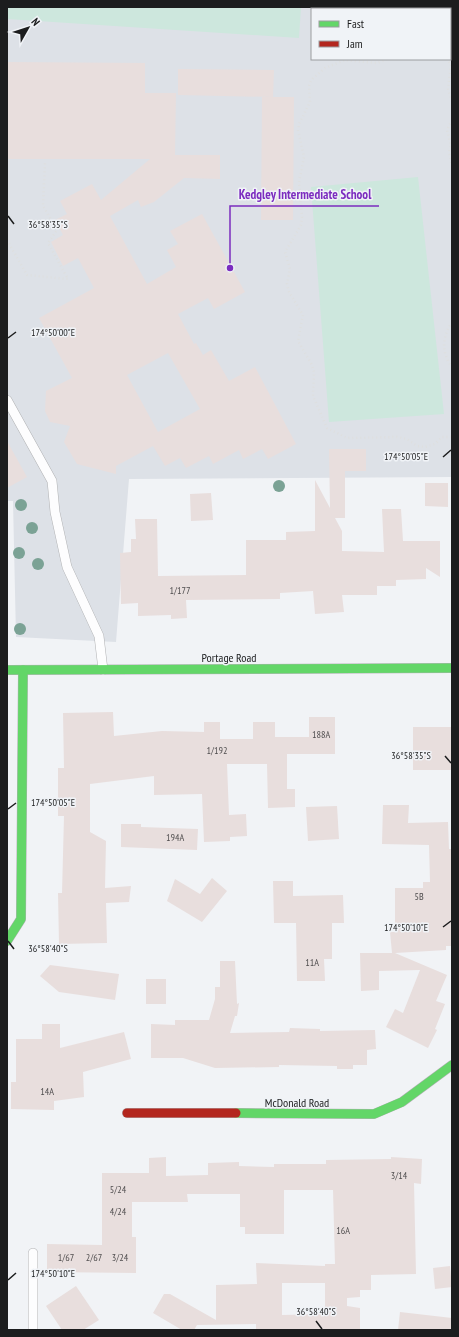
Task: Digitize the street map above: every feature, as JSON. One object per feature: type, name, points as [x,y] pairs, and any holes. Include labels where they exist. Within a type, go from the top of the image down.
[{"type":"street","name":"Portage Road","points":[[7,670],[452,668]]},
{"type":"street","points":[[7,941],[21,919],[23,670]]},
{"type":"street","name":"McDonald Road","points":[[126,1113],[374,1114],[402,1102],[452,1065]]},
{"type":"lane","points":[[7,400],[52,482],[55,512],[67,567],[99,636],[103,670]]},
{"type":"lane","points":[[33,1253],[33,1330]]},
{"type":"path","points":[[384,60],[377,63],[345,60],[325,68],[311,80],[309,86],[310,102],[299,124],[298,130],[304,157],[299,187],[302,217],[300,225],[285,252],[290,269],[287,284],[289,292],[303,315],[298,341],[312,365],[314,372],[313,396],[327,428],[347,438],[397,437],[407,439],[417,446],[425,447],[435,444],[442,437],[452,437]]},
{"type":"path","points":[[447,60],[451,64],[448,89],[452,102]]},
{"type":"path","points":[[452,120],[447,130],[451,145],[449,152],[452,166]]},
{"type":"path","points":[[7,240],[27,275],[68,279],[48,243],[57,230],[43,206],[44,163]]},
{"type":"path","points":[[452,266],[452,278]]},
{"type":"path","points":[[452,322],[444,337],[443,348],[445,356],[452,367]]},
{"type":"shaded area","points":[[7,7],[452,7],[452,477],[129,479],[116,642],[16,637],[13,501],[7,501]]},
{"type":"green space","points":[[7,7],[301,7],[299,38],[7,19]]},
{"type":"green space","points":[[418,177],[444,414],[329,422],[311,187]]},
{"type":"building","points":[[7,62],[145,63],[145,93],[176,93],[175,155],[220,155],[220,179],[184,178],[154,202],[141,207],[138,200],[110,216],[147,284],[176,267],[167,250],[178,244],[170,231],[202,214],[245,292],[214,309],[208,298],[178,314],[194,344],[196,343],[203,355],[211,350],[229,381],[255,367],[296,444],[268,459],[262,449],[243,459],[239,450],[213,464],[209,456],[186,468],[180,458],[165,466],[153,446],[116,466],[116,474],[77,464],[64,442],[70,426],[50,422],[45,411],[46,391],[72,378],[39,318],[94,288],[78,258],[63,266],[51,242],[63,235],[55,220],[67,214],[60,201],[92,184],[101,200],[150,159],[7,159]],"holes":[[[168,353],[200,409],[158,432],[127,375]]]},
{"type":"building","points":[[178,69],[274,70],[273,97],[178,95]]},
{"type":"building","points":[[262,97],[294,97],[293,220],[261,220]]},
{"type":"building","points":[[7,441],[27,477],[7,488]]},
{"type":"building","points":[[329,449],[366,449],[366,471],[345,471],[345,518],[335,518],[342,531],[342,551],[384,552],[382,509],[401,509],[403,541],[440,541],[440,577],[426,568],[426,579],[396,580],[396,586],[377,586],[377,595],[342,595],[344,612],[315,614],[313,591],[280,593],[280,599],[186,600],[187,618],[171,619],[171,615],[138,616],[138,603],[121,604],[120,553],[131,552],[131,539],[136,539],[135,519],[157,519],[158,576],[246,575],[246,540],[286,540],[286,532],[315,531],[315,480],[330,508]]},
{"type":"building","points":[[425,483],[448,483],[448,507],[425,506]]},
{"type":"building","points":[[211,493],[213,520],[191,521],[190,494]]},
{"type":"building","points":[[113,712],[114,736],[162,731],[204,732],[204,722],[220,722],[220,739],[253,739],[253,722],[275,722],[275,737],[309,737],[309,717],[335,717],[335,754],[287,754],[287,789],[295,789],[295,807],[268,808],[267,764],[227,764],[229,815],[246,814],[247,836],[230,837],[230,841],[204,842],[202,794],[154,795],[154,776],[90,784],[90,832],[106,841],[105,888],[131,886],[129,902],[106,903],[107,943],[59,944],[58,893],[62,893],[64,816],[58,816],[58,768],[64,768],[63,713]]},
{"type":"building","points":[[413,727],[452,727],[452,770],[413,770]]},
{"type":"building","points":[[383,805],[409,805],[408,823],[448,822],[449,849],[452,849],[452,946],[446,946],[446,950],[395,953],[447,975],[436,1001],[445,1004],[435,1029],[437,1030],[428,1048],[386,1027],[395,1009],[403,1013],[420,970],[379,971],[379,990],[361,991],[360,953],[392,953],[390,932],[395,932],[395,888],[423,888],[423,882],[430,882],[429,845],[382,844]]},
{"type":"building","points":[[337,806],[339,839],[308,841],[306,807]]},
{"type":"building","points":[[121,824],[141,824],[141,827],[198,829],[197,850],[121,847]]},
{"type":"building","points":[[212,878],[227,891],[202,922],[167,901],[175,879],[200,894]]},
{"type":"building","points":[[273,881],[293,881],[293,896],[343,895],[344,923],[332,923],[332,959],[324,959],[325,981],[297,981],[296,923],[274,923]]},
{"type":"building","points":[[220,961],[235,961],[237,1004],[239,1003],[237,1016],[235,1016],[230,1033],[289,1032],[290,1028],[320,1029],[320,1031],[375,1030],[376,1049],[367,1050],[367,1065],[353,1065],[353,1069],[337,1069],[337,1066],[279,1065],[279,1067],[215,1068],[183,1058],[151,1058],[151,1024],[175,1025],[175,1020],[209,1020],[215,999],[215,987],[220,987]]},
{"type":"building","points":[[50,965],[119,974],[115,1000],[59,992],[40,976]]},
{"type":"building","points":[[146,979],[166,979],[166,1004],[146,1004]]},
{"type":"building","points":[[42,1024],[60,1024],[60,1048],[124,1032],[131,1059],[83,1072],[84,1097],[54,1101],[54,1110],[11,1109],[11,1082],[16,1082],[16,1039],[42,1039]]},
{"type":"building","points":[[166,1157],[166,1176],[208,1175],[208,1163],[239,1162],[239,1166],[274,1167],[274,1164],[326,1164],[326,1160],[391,1159],[391,1157],[422,1159],[421,1184],[414,1183],[416,1274],[371,1275],[371,1290],[360,1290],[360,1297],[347,1298],[347,1306],[360,1308],[360,1330],[256,1330],[256,1324],[197,1325],[194,1330],[182,1330],[153,1313],[164,1294],[170,1294],[216,1320],[216,1285],[257,1284],[256,1263],[325,1266],[325,1264],[335,1264],[333,1190],[284,1190],[284,1234],[245,1234],[245,1227],[240,1227],[240,1194],[187,1194],[188,1202],[132,1202],[132,1237],[136,1237],[136,1273],[47,1272],[47,1244],[102,1245],[102,1173],[149,1173],[149,1158]],"holes":[[[282,1283],[325,1283],[325,1314],[282,1315]]]},
{"type":"building","points":[[450,1266],[452,1287],[435,1289],[433,1268]]},
{"type":"building","points":[[76,1286],[99,1320],[83,1330],[62,1330],[46,1306]]},
{"type":"building","points":[[400,1312],[452,1318],[452,1330],[398,1330]]},
{"type":"traffic: fast","points":[[7,670],[452,668]]},
{"type":"traffic: fast","points":[[7,941],[21,919],[23,670]]},
{"type":"traffic: fast","points":[[236,1113],[374,1114],[402,1102],[452,1065]]},
{"type":"traffic: jam","points":[[127,1113],[236,1113]]},
{"type":"place","name":"Kedgley Intermediate School","points":[[230,268]]}]
